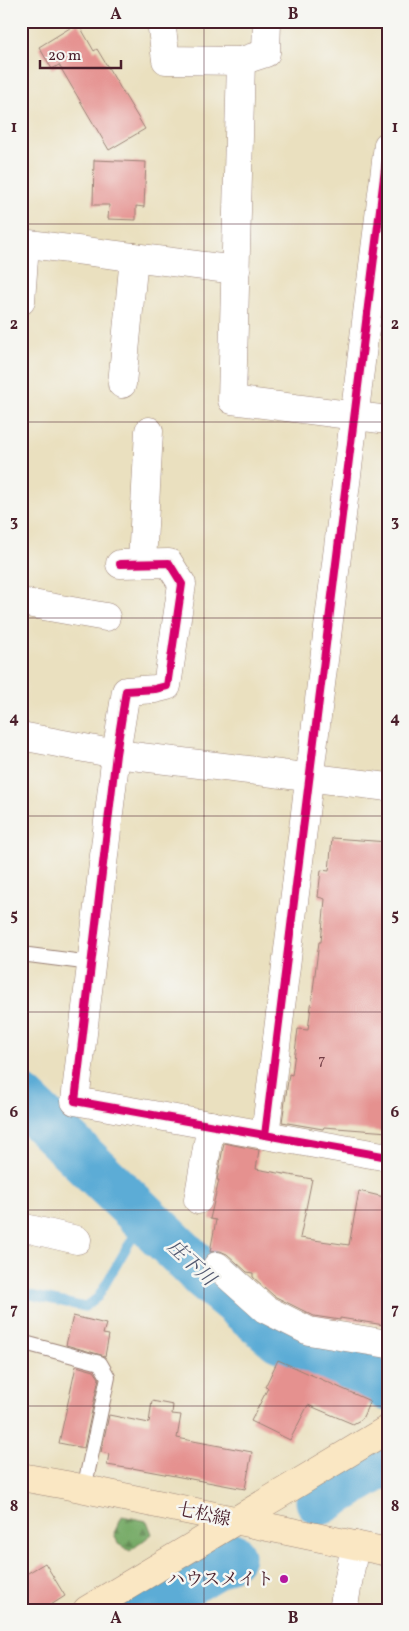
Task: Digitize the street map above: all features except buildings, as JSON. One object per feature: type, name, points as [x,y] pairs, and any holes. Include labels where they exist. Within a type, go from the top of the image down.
[{"type":"street","points":[[161,21],[166,60],[241,61],[266,53],[267,21]]},
{"type":"street","points":[[241,61],[232,400],[388,420]]},
{"type":"street","points":[[265,1135],[388,145]]},
{"type":"street","points":[[21,301],[23,243],[236,270]]},
{"type":"street","points":[[122,384],[134,257]]},
{"type":"street","points":[[150,431],[131,564],[169,563],[182,584],[167,686],[155,689],[126,691],[116,754],[75,1101],[388,1156]]},
{"type":"street","points":[[21,602],[106,617]]},
{"type":"street","points":[[21,736],[116,754],[388,787]]},
{"type":"street","points":[[198,1200],[211,1125]]},
{"type":"street","points":[[21,1227],[76,1240]]},
{"type":"street","points":[[217,1266],[265,1309],[309,1331],[388,1344]]},
{"type":"street","points":[[87,1610],[388,1430]]},
{"type":"street","name":"七松線","points":[[21,1477],[388,1552]]},
{"type":"street","points":[[343,1610],[355,1545]]},
{"type":"lane","points":[[21,954],[91,963]]},
{"type":"lane","points":[[21,1342],[100,1364],[108,1377],[84,1489]]},
{"type":"green space","points":[[122,1516],[147,1521],[152,1534],[130,1551],[118,1544],[114,1533]]},
{"type":"waterway","name":"庄下川","points":[[21,1099],[205,1276],[280,1338],[354,1367],[388,1387]]},
{"type":"waterway","points":[[21,1293],[85,1307],[98,1297],[144,1218]]},
{"type":"waterway","points":[[320,1501],[388,1460]]},
{"type":"waterway","points":[[140,1610],[230,1556]]},
{"type":"cycle path","points":[[265,1135],[388,145]]},
{"type":"cycle path","points":[[120,564],[169,563],[182,584],[167,686],[155,689],[126,691],[116,754],[75,1101],[388,1157]]},
{"type":"place","name":"ハウスメイト","points":[[284,1579]]}]
